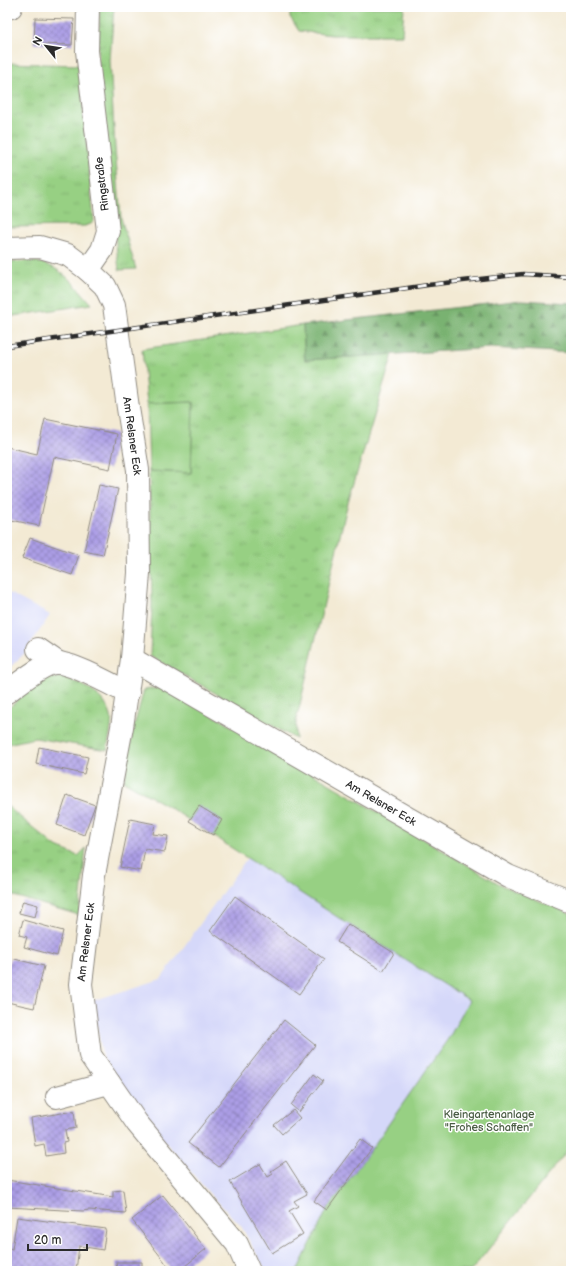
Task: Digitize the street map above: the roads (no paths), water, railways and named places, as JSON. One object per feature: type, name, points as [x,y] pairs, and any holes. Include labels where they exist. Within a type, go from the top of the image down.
[{"type":"street","points":[[7,8],[11,7]]},
{"type":"street","name":"Ringstraße","points":[[88,7],[87,51],[108,231],[102,250],[88,270]]},
{"type":"street","points":[[7,248],[40,247],[68,255],[88,270]]},
{"type":"street","name":"Am Relsner Eck","points":[[88,270],[105,286],[114,305],[138,470],[139,573],[128,693],[94,874],[81,984],[90,1055],[137,1123],[236,1244],[249,1271]]},
{"type":"street","points":[[38,649],[56,662],[76,668],[128,693]]},
{"type":"street","name":"Am Relsner Eck","points":[[132,659],[508,876],[571,902]]},
{"type":"street","points":[[7,692],[37,671],[56,662]]},
{"type":"street","points":[[57,1097],[109,1083]]},
{"type":"railway","points":[[7,346],[428,285],[523,274],[571,277]]},
{"type":"park label","name":"Kleingartenanlage \"Frohes Schaffen\"","points":[[489,1120]]}]
